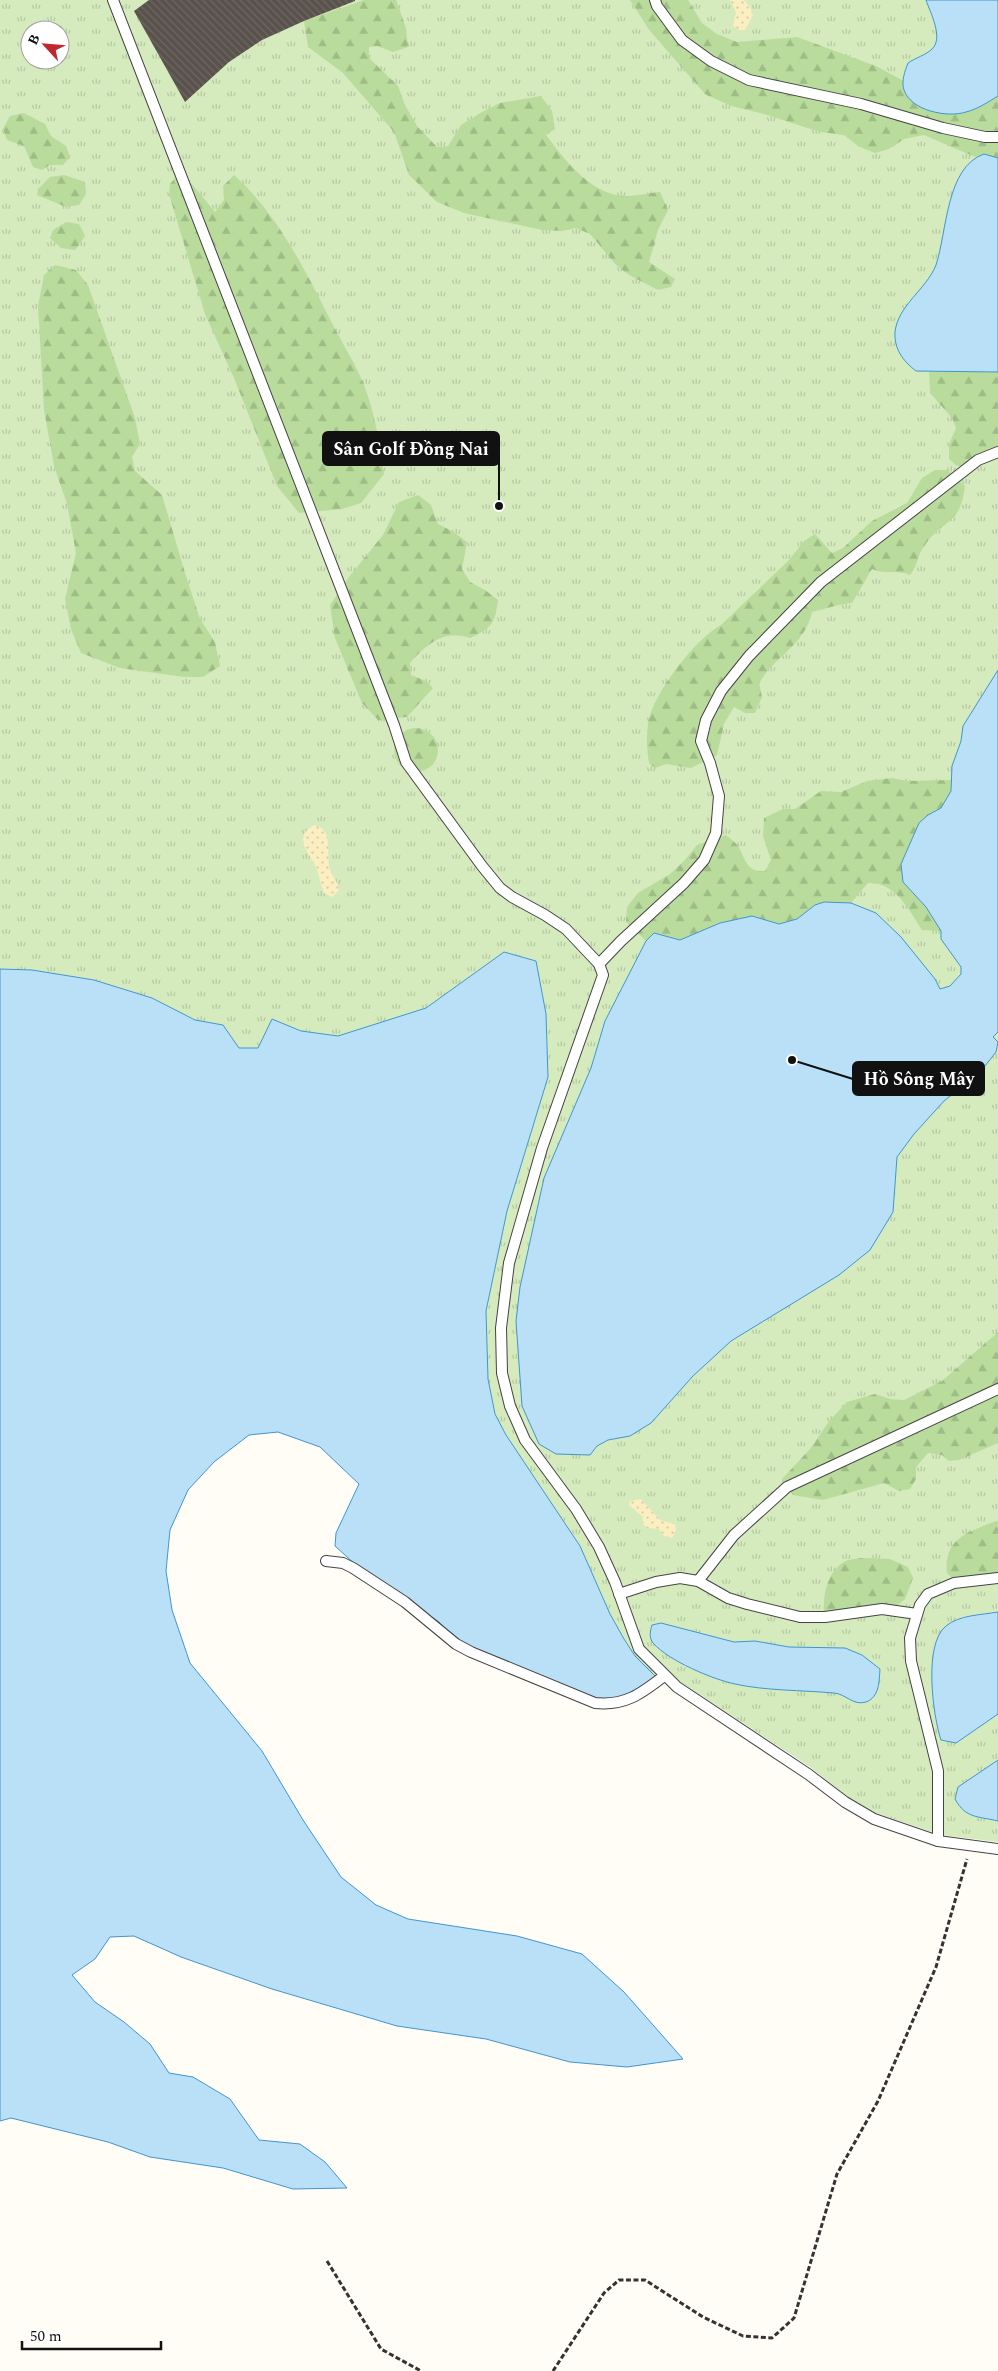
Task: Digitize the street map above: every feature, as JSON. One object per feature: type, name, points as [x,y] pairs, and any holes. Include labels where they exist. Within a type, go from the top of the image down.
[{"type":"lane","points":[[113,0],[394,725],[406,762],[419,783],[500,888],[566,929],[599,964],[603,975],[542,1148],[509,1264],[502,1328],[502,1373],[510,1406],[525,1440],[576,1509],[599,1547],[639,1649],[664,1676],[677,1687],[808,1774],[850,1806],[874,1819],[938,1841],[998,1849]]},
{"type":"lane","points":[[655,0],[657,6],[682,40],[711,61],[749,80],[861,104],[943,128],[986,137],[998,137]]},
{"type":"lane","points":[[599,964],[684,883],[704,860],[711,845],[716,833],[719,796],[710,763],[701,741],[706,720],[721,691],[749,656],[820,582],[978,460],[998,452]]},
{"type":"lane","points":[[698,1581],[734,1535],[787,1487],[998,1389]]},
{"type":"lane","points":[[326,1561],[343,1563],[353,1568],[405,1602],[456,1644],[471,1652],[595,1703],[612,1705],[628,1700],[664,1676]]},
{"type":"lane","points":[[619,1594],[664,1580],[680,1578],[698,1581],[728,1598],[800,1617],[825,1617],[882,1609],[917,1614]]},
{"type":"lane","points":[[938,1841],[938,1771],[911,1661],[910,1638],[920,1605],[928,1594],[954,1583],[998,1578]]},
{"type":"path","points":[[553,2371],[604,2294],[619,2280],[645,2280],[703,2318],[743,2336],[772,2338],[794,2318],[837,2174],[878,2101],[936,1967],[970,1846]]},
{"type":"path","points":[[327,2261],[381,2349],[421,2371]]},
{"type":"green space","points":[[0,0],[998,0],[998,1842],[941,1835],[876,1813],[848,1797],[810,1767],[682,1683],[668,1671],[656,1677],[635,1656],[624,1639],[610,1614],[580,1546],[506,1435],[495,1414],[488,1379],[486,1311],[507,1211],[548,1077],[546,1014],[536,961],[504,952],[426,1008],[338,1036],[301,1031],[272,1019],[258,1048],[239,1048],[223,1025],[195,1020],[152,998],[94,980],[32,970],[0,969]]},
{"type":"green space","points":[[364,0],[396,0],[397,2],[406,28],[408,47],[393,52],[377,46],[369,47],[369,58],[398,86],[405,105],[417,126],[437,147],[448,146],[461,125],[500,103],[541,96],[552,111],[555,129],[546,135],[578,173],[598,188],[621,196],[660,192],[668,210],[658,230],[649,262],[675,279],[671,287],[658,290],[629,275],[616,265],[590,234],[576,228],[562,231],[542,230],[464,213],[437,202],[409,175],[394,132],[343,73],[308,47],[304,21]]},
{"type":"green space","points":[[630,0],[688,0],[702,23],[717,34],[737,42],[797,37],[876,66],[904,81],[903,88],[966,112],[998,96],[998,158],[984,154],[975,157],[924,135],[904,139],[889,149],[875,153],[858,146],[844,135],[820,132],[764,114],[731,106],[705,94],[650,31]]},
{"type":"green space","points":[[24,113],[45,124],[51,136],[66,146],[70,157],[63,165],[50,165],[42,170],[33,167],[24,146],[7,140],[3,129],[10,116]]},
{"type":"green space","points":[[64,175],[85,182],[86,194],[79,205],[66,207],[37,195],[38,189],[50,177]]},
{"type":"green space","points":[[234,175],[265,208],[291,246],[364,385],[379,440],[384,474],[361,503],[342,509],[299,513],[277,486],[234,378],[205,314],[169,194],[170,184],[175,178],[191,183],[215,212],[224,200],[223,186]]},
{"type":"green space","points":[[66,222],[79,224],[85,236],[75,250],[61,248],[50,238],[53,230]]},
{"type":"green space","points":[[55,265],[76,270],[88,285],[135,418],[140,444],[132,457],[135,471],[162,495],[200,619],[215,642],[220,666],[203,677],[184,677],[120,668],[81,653],[71,629],[65,599],[76,553],[67,504],[54,466],[44,410],[38,306],[44,275]]},
{"type":"green space","points":[[947,370],[998,372],[998,447],[962,467],[949,459],[949,444],[956,428],[952,418],[930,393],[929,372]]},
{"type":"green space","points":[[935,470],[948,470],[965,486],[963,499],[951,520],[932,536],[922,549],[910,575],[872,569],[852,603],[812,612],[797,642],[773,665],[759,683],[762,697],[755,713],[745,713],[734,707],[724,724],[717,755],[691,768],[666,764],[655,768],[649,763],[647,734],[651,712],[657,698],[676,669],[699,642],[721,625],[789,560],[804,541],[815,534],[832,553],[843,548],[872,521],[907,503],[922,478]]},
{"type":"green space","points":[[418,495],[431,505],[438,524],[467,542],[462,569],[470,582],[498,600],[497,608],[494,620],[483,631],[470,638],[452,635],[444,637],[423,650],[410,663],[411,675],[426,681],[433,688],[407,717],[378,720],[362,703],[335,638],[330,605],[349,577],[383,535],[399,502]]},
{"type":"green space","points":[[416,728],[428,732],[434,738],[438,750],[434,762],[428,768],[416,772],[404,768],[398,762],[394,750],[398,738],[404,732]]},
{"type":"green space","points":[[892,778],[907,781],[953,780],[951,791],[941,808],[928,815],[919,823],[901,864],[903,882],[926,907],[942,931],[922,930],[894,892],[878,884],[868,883],[851,903],[824,902],[815,905],[797,919],[779,924],[752,916],[720,923],[680,940],[654,933],[646,941],[626,922],[627,907],[638,893],[670,874],[697,845],[726,835],[738,846],[750,867],[759,871],[765,871],[771,860],[763,836],[764,818],[783,809],[795,809],[821,791],[841,792],[867,781]]},
{"type":"green space","points":[[998,1332],[998,1443],[959,1460],[949,1461],[942,1455],[928,1453],[916,1467],[916,1479],[910,1489],[899,1491],[884,1483],[823,1500],[793,1495],[782,1479],[810,1449],[830,1420],[847,1402],[875,1394],[890,1399],[904,1400],[942,1381]]},
{"type":"green space","points":[[998,1521],[998,1574],[953,1579],[947,1573],[947,1561],[949,1552],[954,1544],[968,1533]]},
{"type":"green space","points":[[861,1558],[890,1559],[908,1567],[913,1578],[905,1599],[896,1607],[824,1613],[827,1584],[838,1566],[846,1561]]},
{"type":"sand","points":[[730,0],[744,0],[750,7],[753,15],[745,30],[739,30],[733,26],[736,12]]},
{"type":"sand","points":[[314,825],[321,828],[327,837],[330,869],[339,890],[332,897],[324,893],[317,870],[303,841],[307,830]]},
{"type":"sand","points":[[641,1499],[660,1520],[675,1524],[676,1530],[672,1538],[664,1536],[659,1529],[647,1528],[643,1524],[643,1517],[629,1505],[630,1501]]},
{"type":"water","points":[[926,0],[998,0],[998,96],[970,111],[958,114],[940,113],[922,108],[908,97],[903,83],[908,63],[930,51],[937,38],[935,25]]},
{"type":"water","points":[[984,154],[998,158],[998,372],[916,371],[903,359],[896,344],[895,332],[897,322],[936,265],[950,202],[962,172],[971,161]]},
{"type":"water","points":[[998,670],[998,1032],[993,1037],[998,1042],[996,1052],[981,1071],[944,1101],[914,1134],[897,1157],[893,1212],[870,1250],[839,1275],[731,1341],[693,1376],[651,1423],[630,1436],[608,1440],[597,1446],[590,1455],[556,1454],[539,1444],[522,1406],[516,1321],[520,1287],[544,1178],[591,1068],[605,1021],[646,941],[654,933],[680,940],[720,923],[752,916],[779,924],[797,919],[815,905],[824,902],[851,903],[876,913],[901,937],[935,979],[940,989],[950,986],[961,974],[961,967],[941,939],[941,931],[926,907],[903,882],[901,864],[919,823],[928,815],[941,808],[951,791],[952,766],[961,741],[963,726]]},
{"type":"water","points":[[504,952],[536,961],[546,1014],[548,1077],[507,1211],[486,1311],[488,1379],[495,1414],[506,1435],[580,1546],[610,1614],[624,1639],[635,1656],[656,1677],[641,1688],[621,1698],[596,1699],[496,1659],[457,1640],[439,1622],[356,1565],[335,1546],[336,1533],[359,1484],[320,1447],[278,1432],[249,1435],[214,1462],[188,1490],[170,1530],[166,1571],[172,1610],[190,1663],[262,1751],[303,1820],[341,1877],[376,1905],[408,1919],[517,1936],[582,1954],[624,1992],[683,2059],[627,2067],[570,2062],[486,2039],[397,2026],[272,1989],[181,1957],[134,1936],[110,1937],[95,1959],[72,1975],[95,2002],[124,2022],[150,2044],[169,2073],[193,2077],[230,2099],[259,2140],[300,2144],[325,2162],[347,2188],[293,2189],[223,2168],[150,2157],[108,2142],[11,2118],[0,2121],[0,969],[32,970],[94,980],[152,998],[195,1020],[223,1025],[239,1048],[258,1048],[272,1019],[301,1031],[338,1036],[426,1008]]},
{"type":"water","points":[[998,1612],[998,1714],[956,1743],[941,1740],[935,1715],[932,1681],[934,1648],[939,1635],[951,1622],[970,1616]]},
{"type":"water","points":[[661,1623],[734,1642],[755,1641],[789,1647],[845,1648],[862,1655],[880,1669],[878,1688],[871,1700],[861,1703],[834,1693],[759,1688],[726,1682],[680,1663],[660,1650],[653,1643],[650,1634],[652,1625]]},
{"type":"water","points":[[998,1760],[998,1821],[973,1816],[964,1810],[955,1799],[958,1787]]},
{"type":"building","points":[[149,0],[355,1],[262,40],[229,62],[185,102],[134,11]]},
{"type":"place","name":"Sân Golf Đồng Nai","points":[[499,506]]},
{"type":"place","name":"Hồ Sông Mây","points":[[792,1060]]}]
